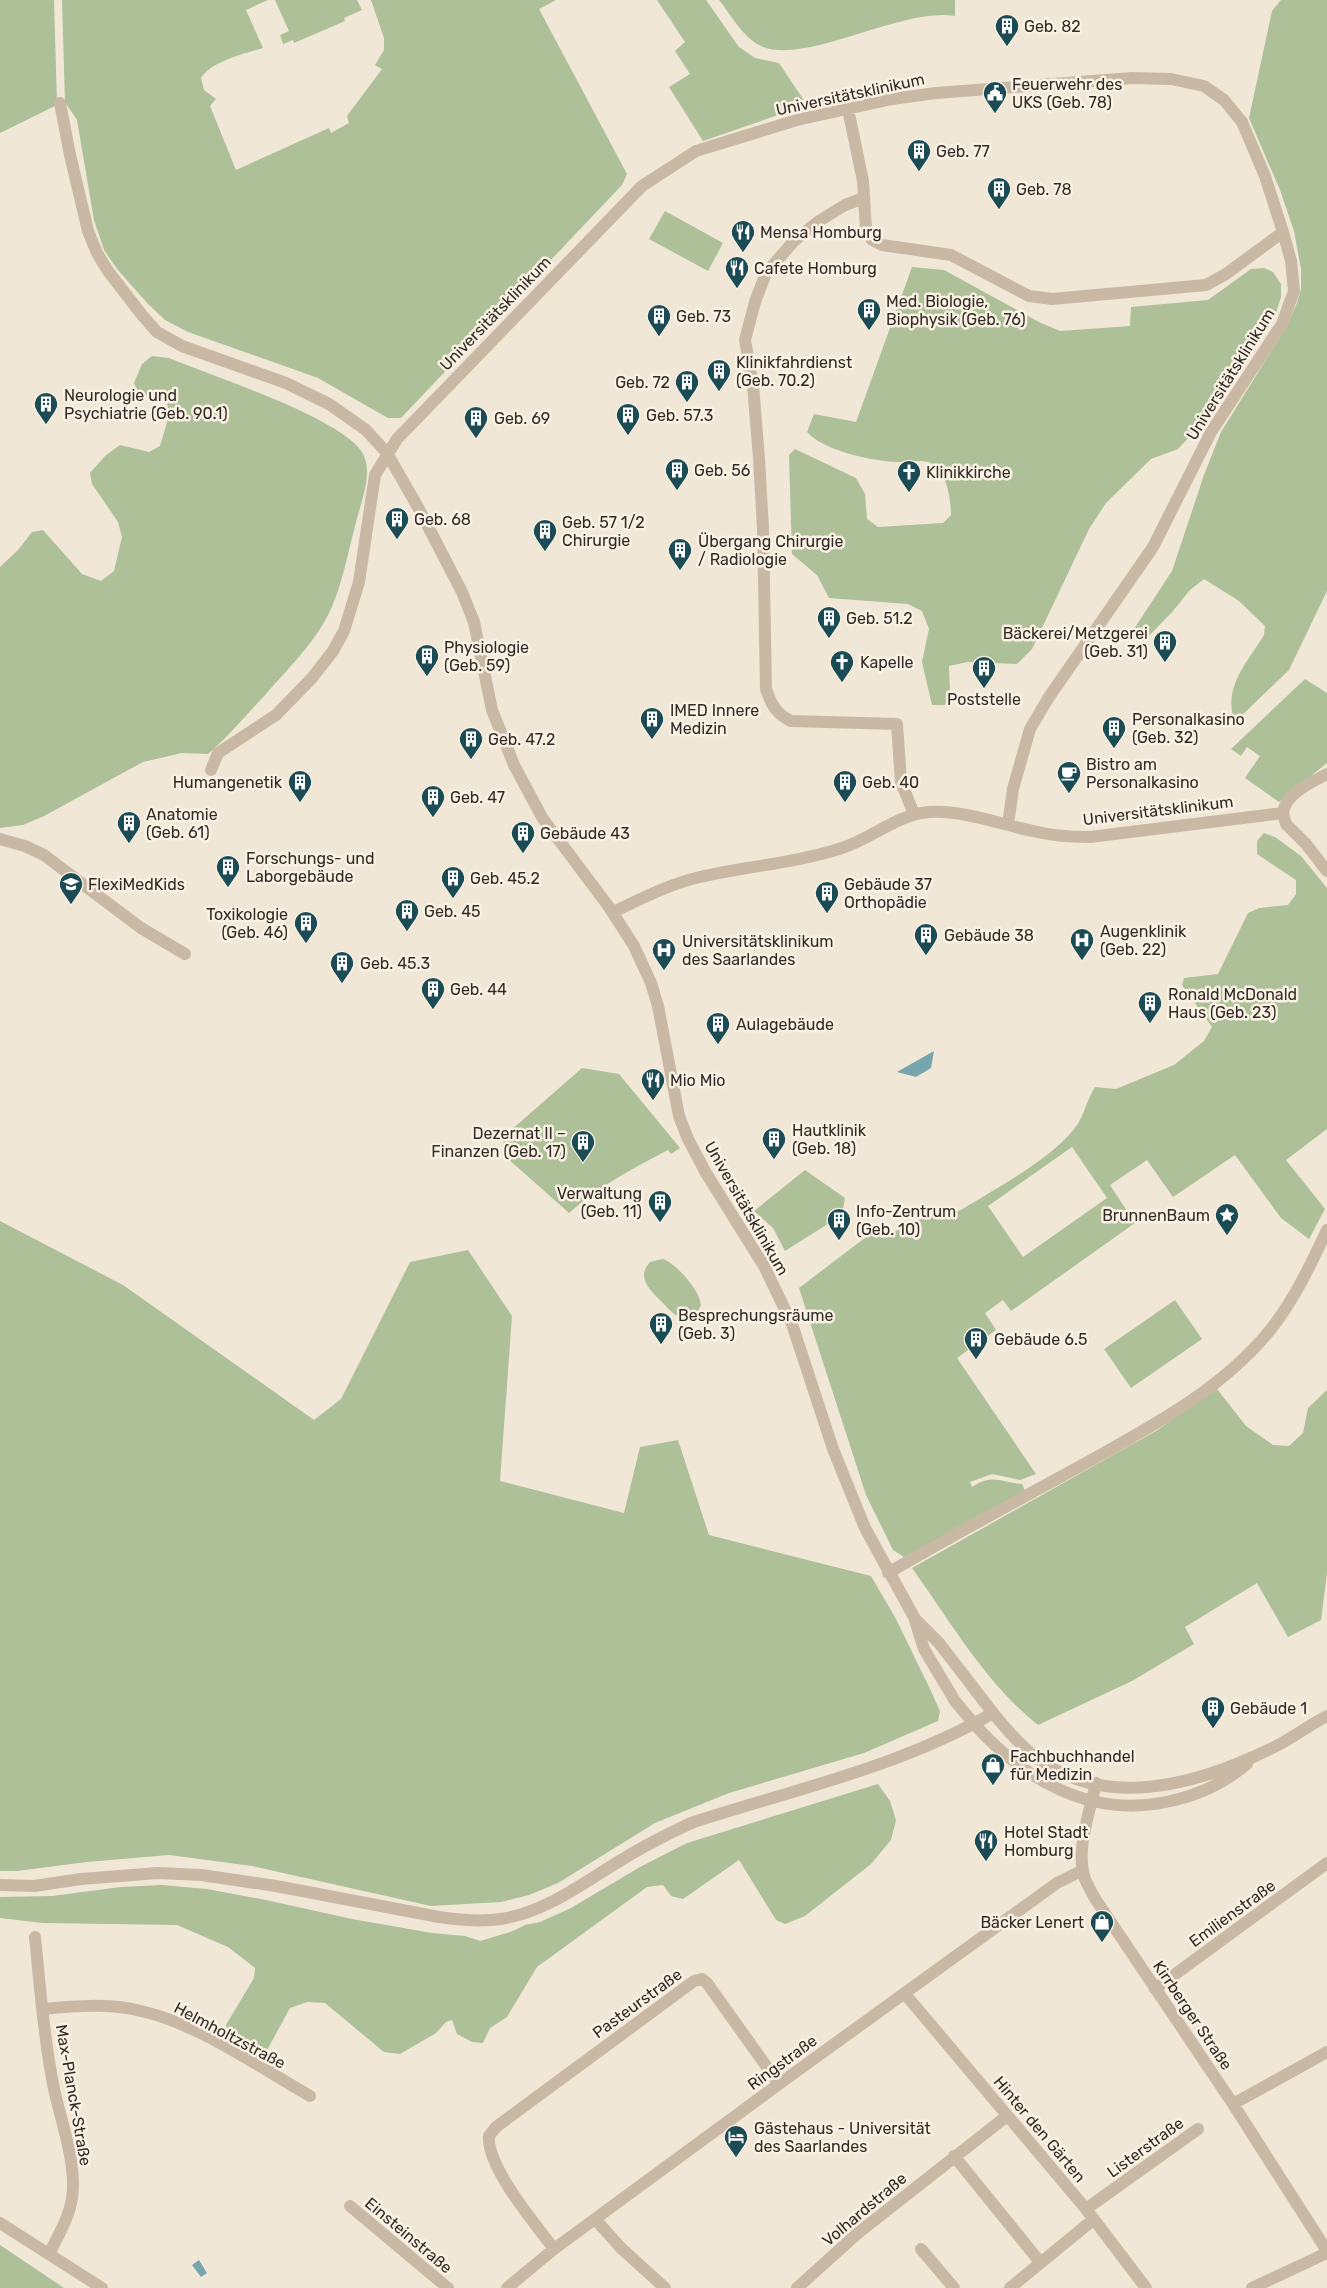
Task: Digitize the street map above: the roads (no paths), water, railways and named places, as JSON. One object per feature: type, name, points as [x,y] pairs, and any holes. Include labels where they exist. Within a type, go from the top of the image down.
[{"type":"street","name":"Universitätsklinikum","points":[[210,770],[218,753],[276,715],[312,678],[333,651],[344,632],[359,582],[368,508],[375,475],[397,439],[642,186],[696,151],[788,123],[892,99],[936,92],[1132,78],[1171,79],[1204,86],[1224,100],[1242,122],[1264,176],[1283,232],[1291,261],[1294,291],[1282,324],[1211,432],[1153,547],[1037,716],[1024,745],[1013,789],[1008,824]]},
{"type":"street","name":"Universitätsklinikum","points":[[60,103],[72,165],[88,231],[97,253],[108,272],[157,332],[182,346],[286,383],[329,404],[366,430],[387,453],[419,509],[462,592],[474,622],[492,710],[514,765],[543,819],[612,912],[634,946],[655,994],[679,1116],[688,1139],[706,1173],[756,1250],[792,1324],[848,1488],[865,1528],[888,1573],[914,1617]]},
{"type":"street","points":[[848,109],[863,181],[866,230],[872,240],[882,245],[951,255],[1029,296],[1052,299],[1206,285],[1226,274],[1283,232]]},
{"type":"street","points":[[864,198],[845,204],[819,221],[794,241],[766,273],[755,302],[745,340],[753,385],[759,458],[763,529],[766,689],[771,704],[782,716],[791,721],[897,724],[900,782],[914,814]]},
{"type":"street","points":[[1327,774],[1294,794],[1288,800],[1283,813],[1286,824],[1306,844],[1327,871]]},
{"type":"street","name":"Universitätsklinikum","points":[[612,912],[662,889],[700,877],[797,860],[845,848],[914,814],[931,812],[955,815],[1061,836],[1090,837],[1283,813]]},
{"type":"street","points":[[0,838],[25,846],[44,855],[141,928],[185,954]]},
{"type":"street","points":[[888,1573],[1153,1426],[1214,1384],[1251,1351],[1272,1328],[1298,1286],[1327,1230]]},
{"type":"street","points":[[914,1617],[939,1643],[1018,1743],[1037,1758],[1078,1779],[1133,1788],[1164,1786],[1190,1781],[1228,1768],[1259,1754],[1327,1716]]},
{"type":"street","points":[[914,1617],[924,1649],[955,1701],[974,1724],[995,1748],[1026,1772],[1059,1791],[1092,1803],[1119,1806],[1152,1805],[1185,1798],[1209,1789],[1232,1777],[1259,1754]]},
{"type":"street","points":[[0,1886],[34,1886],[82,1879],[158,1873],[201,1875],[276,1886],[440,1917],[465,1920],[500,1919],[537,1909],[560,1898],[623,1858],[691,1823],[876,1766],[974,1724],[993,1713]]},
{"type":"street","name":"Kirrberger Straße","points":[[1096,1783],[1083,1845],[1085,1880],[1096,1900],[1233,2104],[1327,2252]]},
{"type":"street","name":"Emilienstraße","points":[[1155,1989],[1327,1863]]},
{"type":"street","name":"Ringstraße","points":[[506,2288],[554,2249],[779,2084],[1057,1883],[1083,1870]]},
{"type":"street","name":"Max-Planck-Straße","points":[[35,1937],[54,2088],[69,2157],[72,2196],[68,2214],[49,2254]]},
{"type":"street","name":"Pasteurstraße","points":[[554,2249],[520,2204],[504,2179],[490,2150],[489,2136],[496,2127],[694,1981],[702,1979],[779,2084]]},
{"type":"street","name":"Hinter den Gärten","points":[[905,1994],[1086,2209],[1146,2288]]},
{"type":"street","name":"Helmholtzstraße","points":[[43,2009],[107,2006],[140,2010],[170,2019],[196,2031],[310,2096]]},
{"type":"street","points":[[1233,2104],[1327,2052]]},
{"type":"street","name":"Volhardstraße","points":[[797,2288],[858,2233],[1007,2116]]},
{"type":"street","name":"Listerstraße","points":[[1086,2209],[1198,2129]]},
{"type":"street","points":[[954,2156],[1040,2262]]},
{"type":"street","name":"Einsteinstraße","points":[[350,2206],[448,2288]]},
{"type":"street","points":[[595,2219],[621,2248],[665,2288]]},
{"type":"street","points":[[1010,2288],[1094,2219]]},
{"type":"street","points":[[0,2223],[102,2288]]},
{"type":"street","points":[[921,2249],[954,2288]]},
{"type":"street","points":[[1252,2288],[1327,2252]]},
{"type":"water","points":[[934,1051],[931,1068],[916,1077],[897,1072]]},
{"type":"water","points":[[199,2260],[207,2273],[201,2277],[192,2265]]},
{"type":"place","name":"Geb. 82","points":[[1007,47]]},
{"type":"place","name":"Feuerwehr des UKS (Geb. 78)","points":[[995,114]]},
{"type":"place","name":"Geb. 77","points":[[919,172]]},
{"type":"place","name":"Geb. 78","points":[[999,210]]},
{"type":"place","name":"Mensa Homburg","points":[[743,253]]},
{"type":"place","name":"Cafete Homburg","points":[[737,289]]},
{"type":"place","name":"Med. Biologie, Biophysik (Geb. 76)","points":[[869,331]]},
{"type":"place","name":"Geb. 73","points":[[659,337]]},
{"type":"place","name":"Klinikfahrdienst (Geb. 70.2)","points":[[719,392]]},
{"type":"place","name":"Geb. 72","points":[[687,403]]},
{"type":"place","name":"Neurologie und Psychiatrie (Geb. 90.1)","points":[[46,425]]},
{"type":"place","name":"Geb. 57.3","points":[[628,436]]},
{"type":"place","name":"Geb. 69","points":[[476,439]]},
{"type":"place","name":"Geb. 56","points":[[677,491]]},
{"type":"place","name":"Klinikkirche","points":[[909,493]]},
{"type":"place","name":"Geb. 68","points":[[397,540]]},
{"type":"place","name":"Geb. 57 1/2 Chirurgie","points":[[545,552]]},
{"type":"place","name":"Übergang Chirurgie / Radiologie","points":[[680,571]]},
{"type":"place","name":"Geb. 51.2","points":[[829,639]]},
{"type":"place","name":"Bäckerei/Metzgerei (Geb. 31)","points":[[1165,663]]},
{"type":"place","name":"Physiologie (Geb. 59)","points":[[427,677]]},
{"type":"place","name":"Kapelle","points":[[842,683]]},
{"type":"place","name":"Poststelle","points":[[984,689]]},
{"type":"place","name":"IMED Innere Medizin","points":[[652,740]]},
{"type":"place","name":"Personalkasino (Geb. 32)","points":[[1114,749]]},
{"type":"place","name":"Geb. 47.2","points":[[471,760]]},
{"type":"place","name":"Bistro am Personalkasino","points":[[1069,794]]},
{"type":"place","name":"Humangenetik","points":[[300,803]]},
{"type":"place","name":"Geb. 40","points":[[845,803]]},
{"type":"place","name":"Geb. 47","points":[[433,818]]},
{"type":"place","name":"Anatomie (Geb. 61)","points":[[129,844]]},
{"type":"place","name":"Gebäude 43","points":[[523,854]]},
{"type":"place","name":"Forschungs- und Laborgebäude","points":[[228,888]]},
{"type":"place","name":"Geb. 45.2","points":[[453,899]]},
{"type":"place","name":"FlexiMedKids","points":[[71,905]]},
{"type":"place","name":"Gebäude 37 Orthopädie","points":[[827,914]]},
{"type":"place","name":"Geb. 45","points":[[407,932]]},
{"type":"place","name":"Toxikologie (Geb. 46)","points":[[306,944]]},
{"type":"place","name":"Gebäude 38","points":[[926,956]]},
{"type":"place","name":"Augenklinik (Geb. 22)","points":[[1082,961]]},
{"type":"place","name":"Universitätsklinikum des Saarlandes","points":[[664,971]]},
{"type":"place","name":"Geb. 45.3","points":[[342,984]]},
{"type":"place","name":"Geb. 44","points":[[433,1010]]},
{"type":"place","name":"Ronald McDonald Haus (Geb. 23)","points":[[1150,1024]]},
{"type":"place","name":"Aulagebäude","points":[[718,1045]]},
{"type":"place","name":"Mio Mio","points":[[653,1101]]},
{"type":"place","name":"Hautklinik (Geb. 18)","points":[[774,1160]]},
{"type":"place","name":"Dezernat II – Finanzen (Geb. 17)","points":[[583,1163]]},
{"type":"place","name":"Verwaltung (Geb. 11)","points":[[660,1223]]},
{"type":"place","name":"BrunnenBaum","points":[[1227,1236]]},
{"type":"place","name":"Info-Zentrum (Geb. 10)","points":[[839,1241]]},
{"type":"place","name":"Besprechungsräume (Geb. 3)","points":[[661,1345]]},
{"type":"place","name":"Gebäude 6.5","points":[[976,1360]]},
{"type":"place","name":"Gebäude 1","points":[[1213,1729]]},
{"type":"place","name":"Fachbuchhandel für Medizin","points":[[993,1786]]},
{"type":"place","name":"Hotel Stadt Homburg","points":[[986,1862]]},
{"type":"place","name":"Bäcker Lenert","points":[[1102,1943]]},
{"type":"place","name":"Gästehaus - Universität des Saarlandes","points":[[736,2158]]}]
